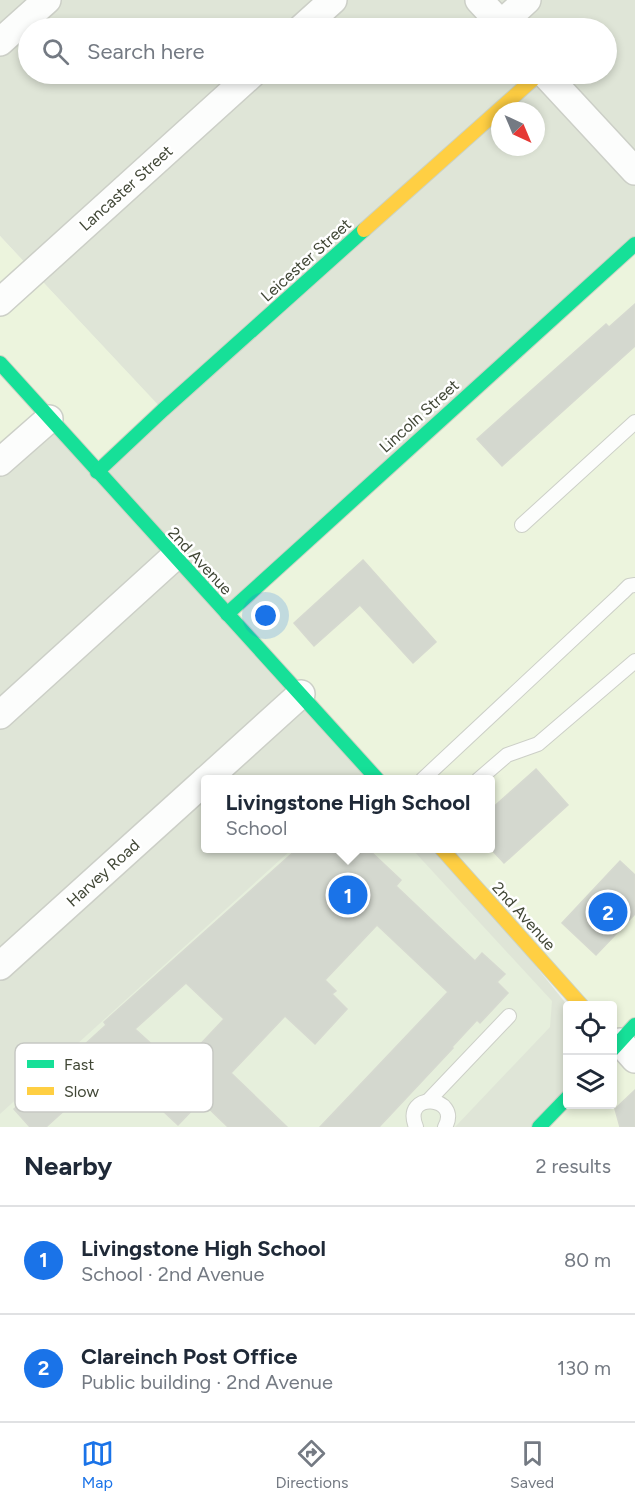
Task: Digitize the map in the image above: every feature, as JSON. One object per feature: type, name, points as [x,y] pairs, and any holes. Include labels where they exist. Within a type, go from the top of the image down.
[{"type":"street","points":[[27,18],[47,0]]},
{"type":"street","points":[[313,18],[333,0]]},
{"type":"street","points":[[479,0],[496,18]]},
{"type":"street","points":[[510,18],[527,0]]},
{"type":"street","points":[[0,42],[18,26]]},
{"type":"street","name":"Lancaster Street","points":[[0,302],[241,84]]},
{"type":"street","name":"Leicester Street","points":[[97,472],[163,410],[528,84]]},
{"type":"street","points":[[554,84],[635,171]]},
{"type":"street","name":"Lincoln Street","points":[[227,614],[635,244]]},
{"type":"street","name":"2nd Avenue","points":[[0,363],[374,775]]},
{"type":"street","points":[[0,462],[49,419]]},
{"type":"street","points":[[0,715],[174,557]]},
{"type":"street","name":"Harvey Road","points":[[212,775],[301,694]]},
{"type":"street","name":"Harvey Road","points":[[0,966],[201,785]]},
{"type":"street","name":"2nd Avenue","points":[[445,853],[578,1001]]},
{"type":"street","points":[[539,1127],[563,1101]]},
{"type":"lane","points":[[522,525],[635,422]]},
{"type":"lane","points":[[427,775],[629,586],[635,585]]},
{"type":"lane","points":[[484,775],[507,755],[538,744],[635,661]]},
{"type":"lane","points":[[412,1125],[418,1106],[428,1101],[509,1016]]},
{"type":"lane","points":[[428,1101],[440,1103],[445,1108],[448,1116],[445,1127]]},
{"type":"shaded area","points":[[0,0],[635,0],[635,244],[380,775],[201,775],[201,853],[444,853],[564,1001],[563,1101],[539,1127],[0,1127],[0,462],[37,431],[162,410],[0,236]]},
{"type":"shaded area","points":[[0,236],[163,410],[97,472],[49,419],[0,462]]},
{"type":"shaded area","points":[[635,244],[635,1127],[539,1127],[563,1108],[617,1109],[617,1001],[578,1001],[445,853],[495,853],[495,775],[374,775],[227,614]]},
{"type":"shaded area","points":[[288,853],[416,853],[552,1001],[550,1027],[455,1127],[0,1127],[0,1114],[15,1100],[15,1112],[213,1112],[213,1043],[78,1043]]},
{"type":"building","points":[[635,304],[635,346],[502,466],[477,439],[606,324],[609,327]]},
{"type":"building","points":[[363,560],[436,642],[413,663],[360,605],[314,646],[294,623]]},
{"type":"building","points":[[536,769],[568,805],[504,863],[495,853],[495,806]]},
{"type":"building","points":[[293,853],[372,853],[401,880],[396,886],[475,961],[482,953],[505,974],[497,982],[508,993],[480,1023],[477,1020],[379,1127],[320,1127],[448,992],[377,925],[325,980],[336,991],[332,994],[347,1009],[315,1044],[285,1016],[231,1073],[287,1127],[228,1127],[212,1112],[213,1043],[201,1043],[224,1019],[186,983],[135,1029],[150,1043],[86,1043],[106,1025],[104,1022]]},
{"type":"building","points":[[620,861],[635,875],[635,914],[596,955],[562,923]]},
{"type":"building","points":[[635,1090],[635,1127],[620,1127],[615,1109]]},
{"type":"building","points":[[17,1112],[63,1112],[46,1127],[30,1127]]},
{"type":"building","points":[[164,1112],[190,1112],[178,1125]]},
{"type":"traffic: fast","points":[[97,472],[364,230]]},
{"type":"traffic: fast","points":[[227,614],[635,244]]},
{"type":"traffic: fast","points":[[0,363],[373,775]]},
{"type":"traffic: fast","points":[[617,1045],[635,1025]]},
{"type":"traffic: fast","points":[[539,1127],[563,1102]]},
{"type":"traffic: slow","points":[[364,230],[528,84]]},
{"type":"traffic: slow","points":[[445,853],[578,1001]]},
{"type":"place","name":"Livingstone High School","points":[[348,895]]},
{"type":"place","name":"Clareinch Post Office","points":[[608,912]]}]
